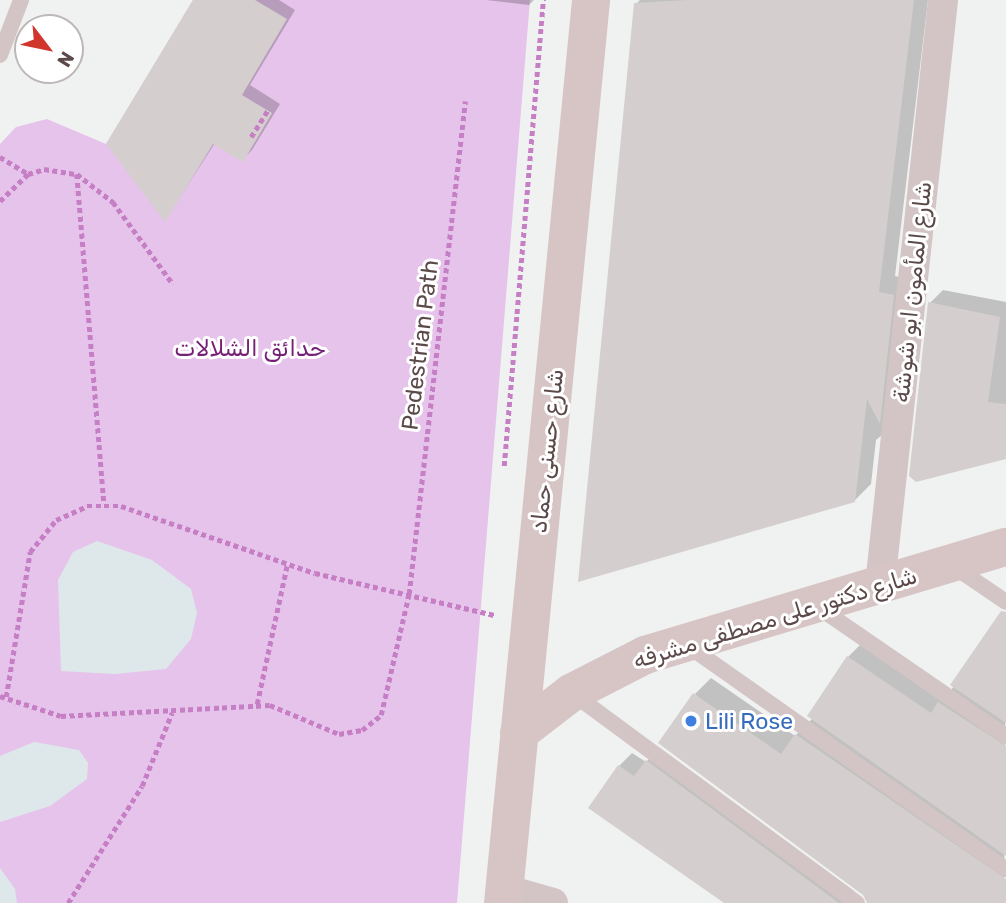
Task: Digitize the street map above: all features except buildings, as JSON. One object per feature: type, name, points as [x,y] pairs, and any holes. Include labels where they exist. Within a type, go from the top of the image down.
[{"type":"main road","name":"شارع حسنى حماد","points":[[503,896],[591,0]]},
{"type":"main road","name":"شارع دكتور على مصطفى مشرفه","points":[[519,733],[571,693],[645,655],[1006,547]]},
{"type":"street","name":"شارع المأمون ابو شوشة","points":[[880,585],[943,0]]},
{"type":"street","points":[[503,896],[553,903]]},
{"type":"lane","points":[[0,55],[21,0]]},
{"type":"lane","points":[[950,564],[1006,602]]},
{"type":"lane","points":[[815,605],[1006,736]]},
{"type":"lane","points":[[685,643],[1006,869]]},
{"type":"lane","points":[[571,693],[857,903]]},
{"type":"path","name":"Pedestrian Path","points":[[465,101],[409,594],[386,704],[373,724],[339,734],[257,704],[172,713],[61,716],[3,697],[30,552],[56,520],[71,511],[104,504],[121,506],[287,565],[409,594],[494,615]]},
{"type":"path","points":[[251,137],[268,110]]},
{"type":"path","points":[[0,156],[28,174]]},
{"type":"path","points":[[0,201],[28,174],[44,169],[77,174],[113,202],[173,284]]},
{"type":"path","points":[[77,174],[104,504]]},
{"type":"path","points":[[257,704],[287,565]]},
{"type":"path","points":[[68,903],[142,786],[172,713]]},
{"type":"green space","name":"حدائق الشلالات","points":[[193,0],[530,0],[457,903],[0,903],[0,144],[16,127],[47,119],[106,144]]},
{"type":"sand","points":[[97,541],[152,560],[191,589],[197,613],[191,639],[166,669],[115,674],[61,671],[58,580],[73,552]]},
{"type":"sand","points":[[34,742],[79,750],[88,763],[87,779],[50,806],[0,822],[0,756]]},
{"type":"sand","points":[[0,868],[15,889],[17,903],[0,903]]},
{"type":"place","name":"Lili Rose","points":[[691,721]]}]
